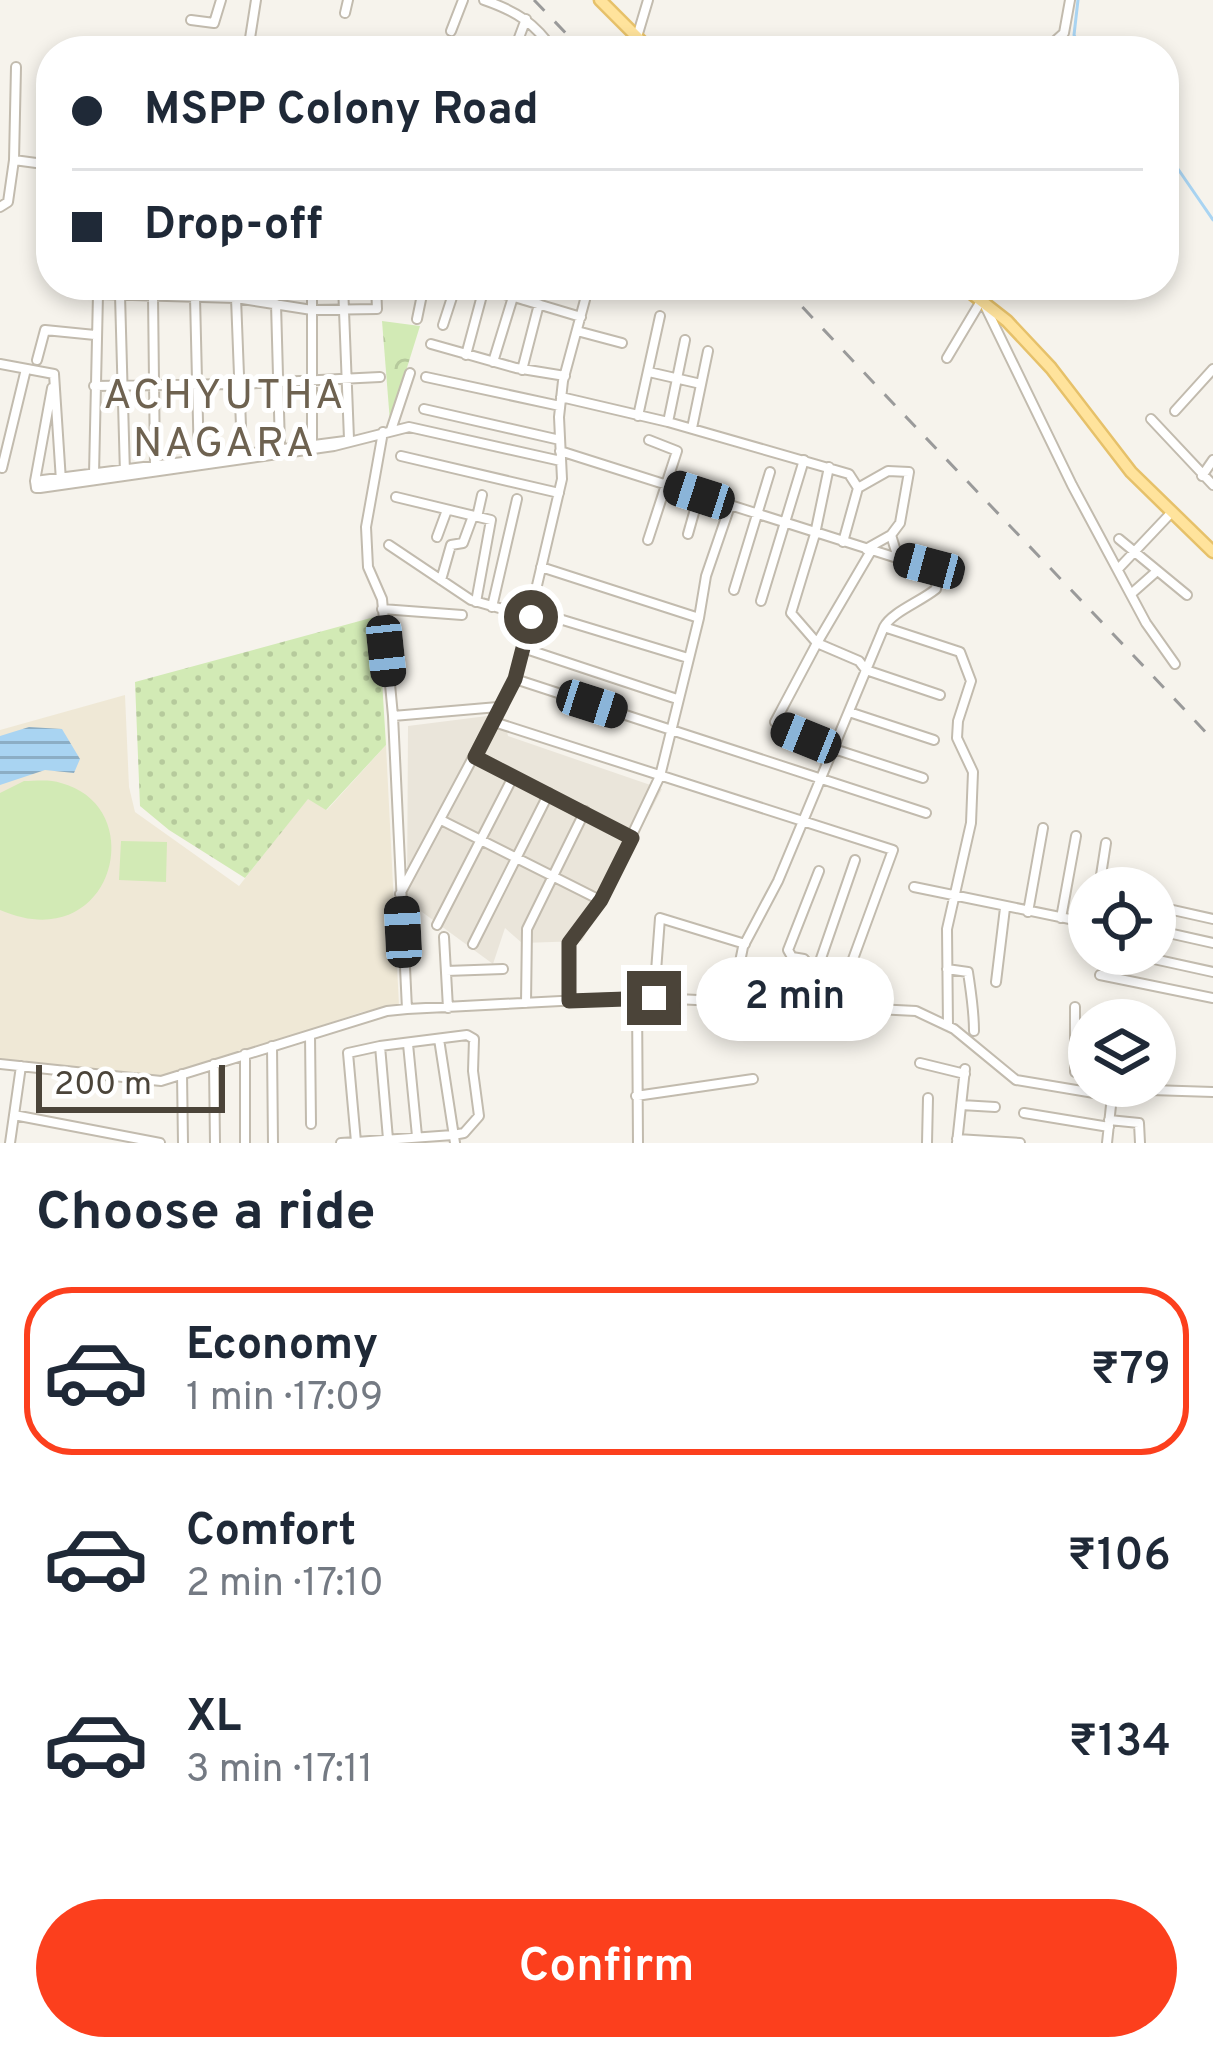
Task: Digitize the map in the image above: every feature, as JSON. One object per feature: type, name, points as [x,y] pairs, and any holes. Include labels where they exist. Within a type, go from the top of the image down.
[{"type":"main road","points":[[600,0],[634,36]]},
{"type":"main road","points":[[978,300],[1007,321],[1052,368],[1130,472],[1213,552]]},
{"type":"street","points":[[191,20],[214,23],[221,0]]},
{"type":"street","points":[[250,36],[256,0]]},
{"type":"street","points":[[345,13],[348,0]]},
{"type":"street","points":[[451,32],[463,0]]},
{"type":"street","points":[[484,0],[526,19],[543,35]]},
{"type":"street","points":[[644,36],[648,0]]},
{"type":"street","points":[[1061,36],[1070,0]]},
{"type":"street","points":[[520,36],[526,19]]},
{"type":"street","points":[[0,207],[8,202],[14,160],[16,67]]},
{"type":"street","points":[[14,160],[36,163]]},
{"type":"street","points":[[94,474],[97,300]]},
{"type":"street","points":[[120,300],[125,473]]},
{"type":"street","points":[[153,300],[155,466]]},
{"type":"street","points":[[195,300],[199,462]]},
{"type":"street","points":[[236,300],[242,452]]},
{"type":"street","points":[[249,300],[344,310],[376,309],[376,300]]},
{"type":"street","points":[[312,300],[312,442]]},
{"type":"street","points":[[344,300],[347,440]]},
{"type":"street","points":[[417,319],[421,300]]},
{"type":"street","points":[[443,325],[451,300]]},
{"type":"street","points":[[466,355],[477,300]]},
{"type":"street","points":[[493,362],[512,300]]},
{"type":"street","points":[[524,300],[580,316]]},
{"type":"street","points":[[400,894],[515,679],[559,493],[561,402],[585,300]]},
{"type":"street","points":[[275,304],[281,450]]},
{"type":"street","points":[[522,370],[538,304]]},
{"type":"street","points":[[947,358],[983,305],[1072,485],[1175,664]]},
{"type":"street","points":[[638,416],[660,316]]},
{"type":"street","points":[[37,360],[45,331],[54,328],[94,335]]},
{"type":"street","points":[[577,331],[622,343]]},
{"type":"street","points":[[668,422],[685,340]]},
{"type":"street","points":[[431,344],[522,370],[565,376]]},
{"type":"street","points":[[692,428],[708,351]]},
{"type":"street","points":[[0,364],[55,374]]},
{"type":"street","points":[[2,468],[26,369]]},
{"type":"street","points":[[1175,411],[1213,369]]},
{"type":"street","points":[[649,372],[701,384]]},
{"type":"street","points":[[407,1009],[392,716],[382,609],[368,567],[366,527],[387,432],[410,373]]},
{"type":"street","points":[[55,374],[35,481],[125,473],[409,427],[560,450]]},
{"type":"street","points":[[55,374],[62,482]]},
{"type":"street","points":[[426,376],[692,428],[849,473],[858,488]]},
{"type":"street","points":[[94,386],[380,377]]},
{"type":"street","points":[[424,409],[938,571],[939,583],[916,606],[890,617],[884,627],[802,823],[745,944],[732,1001]]},
{"type":"street","points":[[1150,419],[1213,485]]},
{"type":"street","points":[[62,482],[347,440]]},
{"type":"street","points":[[648,540],[677,451],[649,440]]},
{"type":"street","points":[[401,456],[559,493]]},
{"type":"street","points":[[760,601],[804,460]]},
{"type":"street","points":[[1202,476],[1213,460]]},
{"type":"street","points":[[830,467],[791,613],[817,643],[860,661],[866,670],[940,695]]},
{"type":"street","points":[[843,542],[858,488],[888,471],[909,472],[900,523],[869,550],[775,722],[834,749],[923,778]]},
{"type":"street","points":[[734,590],[770,472]]},
{"type":"street","points":[[441,580],[451,544],[463,543],[482,495]]},
{"type":"street","points":[[688,535],[699,495]]},
{"type":"street","points":[[396,497],[491,520],[476,602]]},
{"type":"street","points":[[492,607],[517,499]]},
{"type":"street","points":[[569,1001],[569,943],[601,900],[660,776],[706,576],[730,506]]},
{"type":"street","points":[[437,537],[447,510]]},
{"type":"street","points":[[1119,568],[1171,513]]},
{"type":"street","points":[[890,535],[898,558]]},
{"type":"street","points":[[1119,539],[1186,595]]},
{"type":"street","points":[[389,545],[476,602],[688,658]]},
{"type":"street","points":[[540,567],[700,617]]},
{"type":"street","points":[[1131,594],[1157,571]]},
{"type":"street","points":[[382,609],[461,614]]},
{"type":"street","points":[[884,627],[949,646],[966,660],[971,682],[958,721],[957,738],[973,772],[971,823],[946,929],[948,1026]]},
{"type":"street","points":[[524,648],[677,699]]},
{"type":"street","points":[[515,679],[926,813]]},
{"type":"street","points":[[392,716],[498,707]]},
{"type":"street","points":[[849,712],[934,740]]},
{"type":"street","points":[[494,722],[893,850],[849,970],[806,966],[801,1005]]},
{"type":"street","points":[[475,757],[632,838]]},
{"type":"street","points":[[437,925],[513,777]]},
{"type":"street","points":[[473,944],[549,794]]},
{"type":"street","points":[[526,1003],[524,938],[585,812]]},
{"type":"street","points":[[441,820],[601,900]]},
{"type":"street","points":[[1028,912],[1043,828]]},
{"type":"street","points":[[1061,918],[1076,836]]},
{"type":"street","points":[[1102,867],[1106,843]]},
{"type":"street","points":[[814,966],[855,860]]},
{"type":"street","points":[[814,966],[788,950],[819,871]]},
{"type":"street","points":[[914,887],[1068,919]]},
{"type":"street","points":[[996,982],[1006,908]]},
{"type":"street","points":[[1176,911],[1213,919]]},
{"type":"street","points":[[654,998],[660,918],[745,944]]},
{"type":"street","points":[[1176,935],[1213,943]]},
{"type":"street","points":[[444,937],[448,1008]]},
{"type":"street","points":[[1176,964],[1213,972]]},
{"type":"street","points":[[446,970],[503,969]]},
{"type":"street","points":[[947,969],[968,972],[974,1031]]},
{"type":"street","points":[[1100,976],[1213,998]]},
{"type":"street","points":[[637,997],[638,1143]]},
{"type":"street","points":[[0,1064],[161,1081],[387,1011],[637,997],[916,1011],[987,1052],[1016,1081],[1068,1087]]},
{"type":"street","points":[[310,1035],[311,1124]]},
{"type":"street","points":[[341,1143],[356,1142],[418,1136],[454,1139],[464,1133],[479,1116],[474,1039],[467,1035],[349,1053],[356,1142]]},
{"type":"street","points":[[439,1039],[454,1139]]},
{"type":"street","points":[[408,1044],[418,1136]]},
{"type":"street","points":[[272,1046],[273,1143]]},
{"type":"street","points":[[380,1046],[388,1139]]},
{"type":"street","points":[[244,1143],[245,1054]]},
{"type":"street","points":[[920,1063],[965,1072],[957,1141],[1018,1143]]},
{"type":"street","points":[[214,1064],[214,1143]]},
{"type":"street","points":[[10,1143],[21,1066]]},
{"type":"street","points":[[182,1074],[183,1143]]},
{"type":"street","points":[[636,1096],[753,1079]]},
{"type":"street","points":[[1176,1091],[1213,1092]]},
{"type":"street","points":[[927,1143],[928,1098]]},
{"type":"street","points":[[961,1105],[995,1107]]},
{"type":"street","points":[[1107,1143],[1112,1107]]},
{"type":"street","points":[[1024,1113],[1139,1124],[1140,1143]]},
{"type":"street","points":[[14,1115],[154,1143]]},
{"type":"shaded area","points":[[125,695],[129,787],[135,812],[239,886],[308,798],[327,810],[386,745],[399,1005],[362,1012],[159,1080],[0,1062],[0,730]]},
{"type":"shaded area","points":[[503,714],[508,736],[662,789],[582,941],[522,943],[505,928],[493,964],[407,901],[408,726]]},
{"type":"green space","points":[[382,321],[420,326],[390,422]]},
{"type":"green space","points":[[378,616],[386,745],[326,810],[308,799],[245,878],[140,806],[135,682]]},
{"type":"green space","points":[[24,781],[61,783],[89,797],[106,820],[111,847],[107,874],[93,898],[70,914],[39,920],[0,910],[0,793]]},
{"type":"green space","points":[[121,841],[167,842],[166,882],[119,880]]},
{"type":"water","points":[[29,727],[62,729],[80,759],[74,773],[45,770],[0,785],[0,736]]},
{"type":"waterway","points":[[1074,36],[1078,0]]},
{"type":"waterway","points":[[1179,170],[1213,220]]},
{"type":"railway","points":[[534,0],[569,36]]},
{"type":"railway","points":[[796,300],[1213,740]]},
{"type":"district","name":"ACHYUTHA NAGARA","points":[[225,421]]},
{"type":"route","points":[[531,617],[515,679],[475,757],[632,838],[601,900],[569,943],[569,1001],[654,998]]}]
